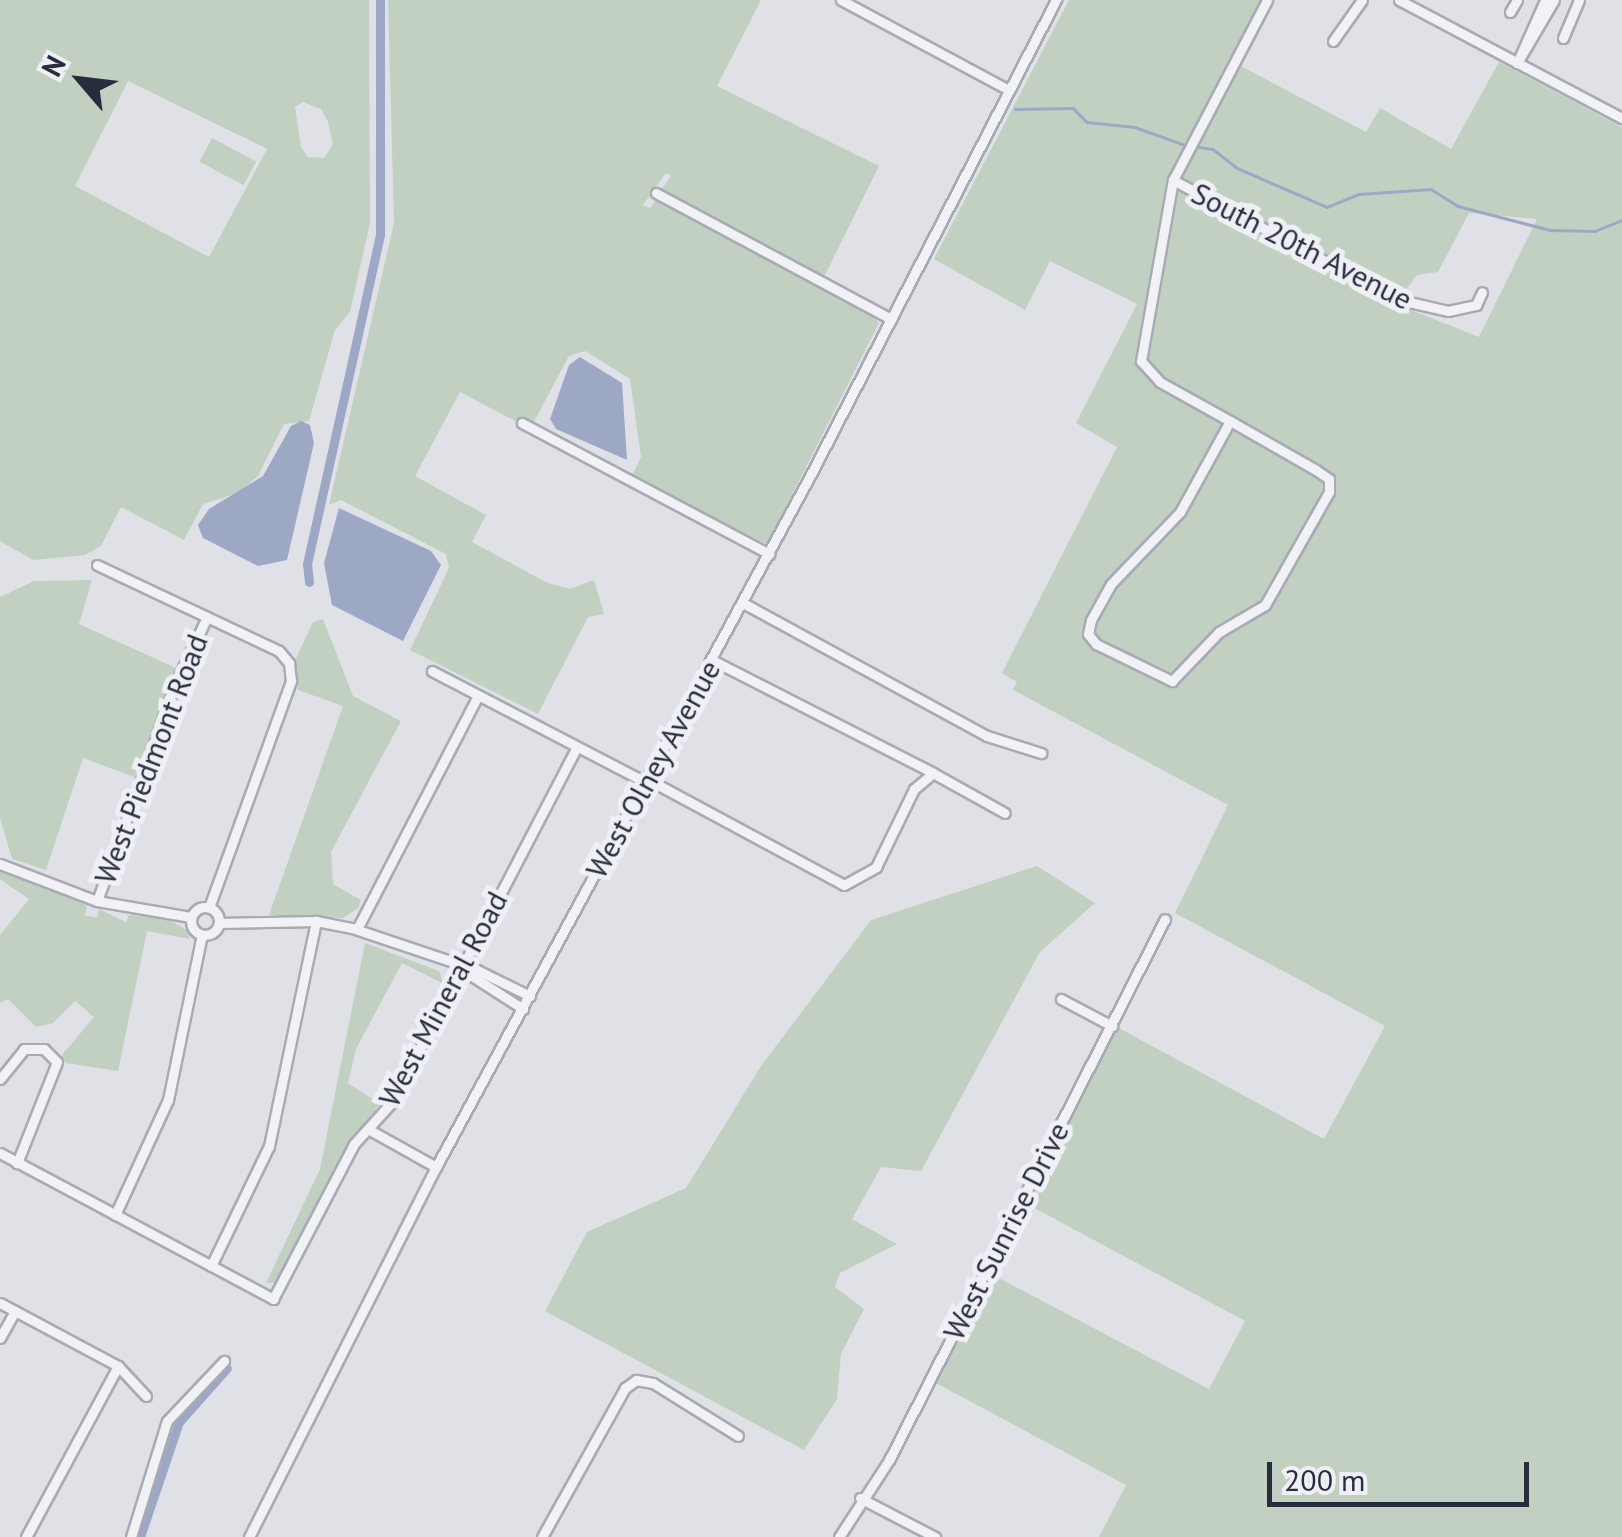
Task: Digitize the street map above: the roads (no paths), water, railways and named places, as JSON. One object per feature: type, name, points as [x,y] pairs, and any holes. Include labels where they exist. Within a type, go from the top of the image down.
[{"type":"street","points":[[841,0],[1009,90]]},
{"type":"street","name":"West Olney Avenue","points":[[249,1537],[436,1167],[769,554],[1056,0]]},
{"type":"street","points":[[1230,421],[1180,512],[1111,584],[1091,620],[1088,634],[1096,644],[1172,682],[1219,632],[1265,605],[1329,492],[1329,479],[1230,421],[1160,382],[1141,360],[1172,180],[1267,0]]},
{"type":"street","points":[[1333,41],[1362,0]]},
{"type":"street","points":[[1399,0],[1622,118]]},
{"type":"street","points":[[1510,12],[1517,0]]},
{"type":"street","points":[[1517,63],[1545,0]]},
{"type":"street","points":[[1517,63],[1530,52],[1554,0]]},
{"type":"street","points":[[1563,38],[1579,0]]},
{"type":"street","name":"South 20th Avenue","points":[[1172,180],[1396,299],[1448,311],[1468,309],[1482,292]]},
{"type":"street","points":[[656,193],[891,319]]},
{"type":"street","points":[[522,423],[769,554]]},
{"type":"street","points":[[0,864],[96,901],[192,917],[210,907],[291,682],[279,651],[97,565]]},
{"type":"street","points":[[742,603],[987,736],[1040,753]]},
{"type":"street","name":"West Piedmont Road","points":[[96,901],[176,682],[207,617]]},
{"type":"street","points":[[712,660],[1004,812]]},
{"type":"street","points":[[432,671],[844,885],[876,867],[914,789],[933,773]]},
{"type":"street","points":[[357,930],[478,696]]},
{"type":"street","name":"West Mineral Road","points":[[211,1266],[273,1299],[368,1129],[392,1102],[576,747]]},
{"type":"street","points":[[210,907],[219,923]]},
{"type":"street","points":[[115,1215],[168,1100],[202,935],[192,917]]},
{"type":"street","name":"West Sunrise Drive","points":[[839,1537],[860,1498],[889,1460],[1165,919]]},
{"type":"street","points":[[0,1154],[211,1266],[270,1146],[316,921]]},
{"type":"street","points":[[202,935],[219,923],[316,921],[357,930],[461,970],[494,978],[530,996]]},
{"type":"street","points":[[461,970],[523,1008]]},
{"type":"street","points":[[488,990],[494,978]]},
{"type":"street","points":[[1060,998],[1112,1026]]},
{"type":"street","points":[[0,1079],[18,1052],[44,1049],[55,1057],[58,1073],[17,1163]]},
{"type":"street","points":[[368,1129],[436,1167]]},
{"type":"street","points":[[0,1303],[118,1366],[146,1396]]},
{"type":"street","points":[[0,1338],[15,1311]]},
{"type":"street","points":[[131,1537],[166,1420],[224,1360]]},
{"type":"street","points":[[26,1537],[118,1366]]},
{"type":"street","points":[[542,1537],[625,1388],[636,1380],[653,1384],[738,1436]]},
{"type":"street","points":[[860,1498],[936,1537]]},
{"type":"water","points":[[580,357],[622,383],[627,460],[556,429],[550,419],[569,365]]},
{"type":"water","points":[[301,421],[310,425],[314,443],[287,560],[258,566],[203,538],[198,525],[209,509],[263,476],[291,426]]},
{"type":"water","points":[[339,508],[431,551],[441,565],[403,641],[332,605],[324,563]]},
{"type":"waterway","points":[[309,582],[307,564],[380,235],[380,0]]},
{"type":"waterway","points":[[1015,109],[1073,108],[1087,122],[1135,127],[1185,145]]},
{"type":"waterway","points":[[1193,146],[1213,149],[1237,168],[1327,207],[1359,194],[1431,189],[1458,206],[1550,230],[1595,231],[1622,220]]},
{"type":"waterway","points":[[140,1537],[179,1422],[227,1368]]}]
